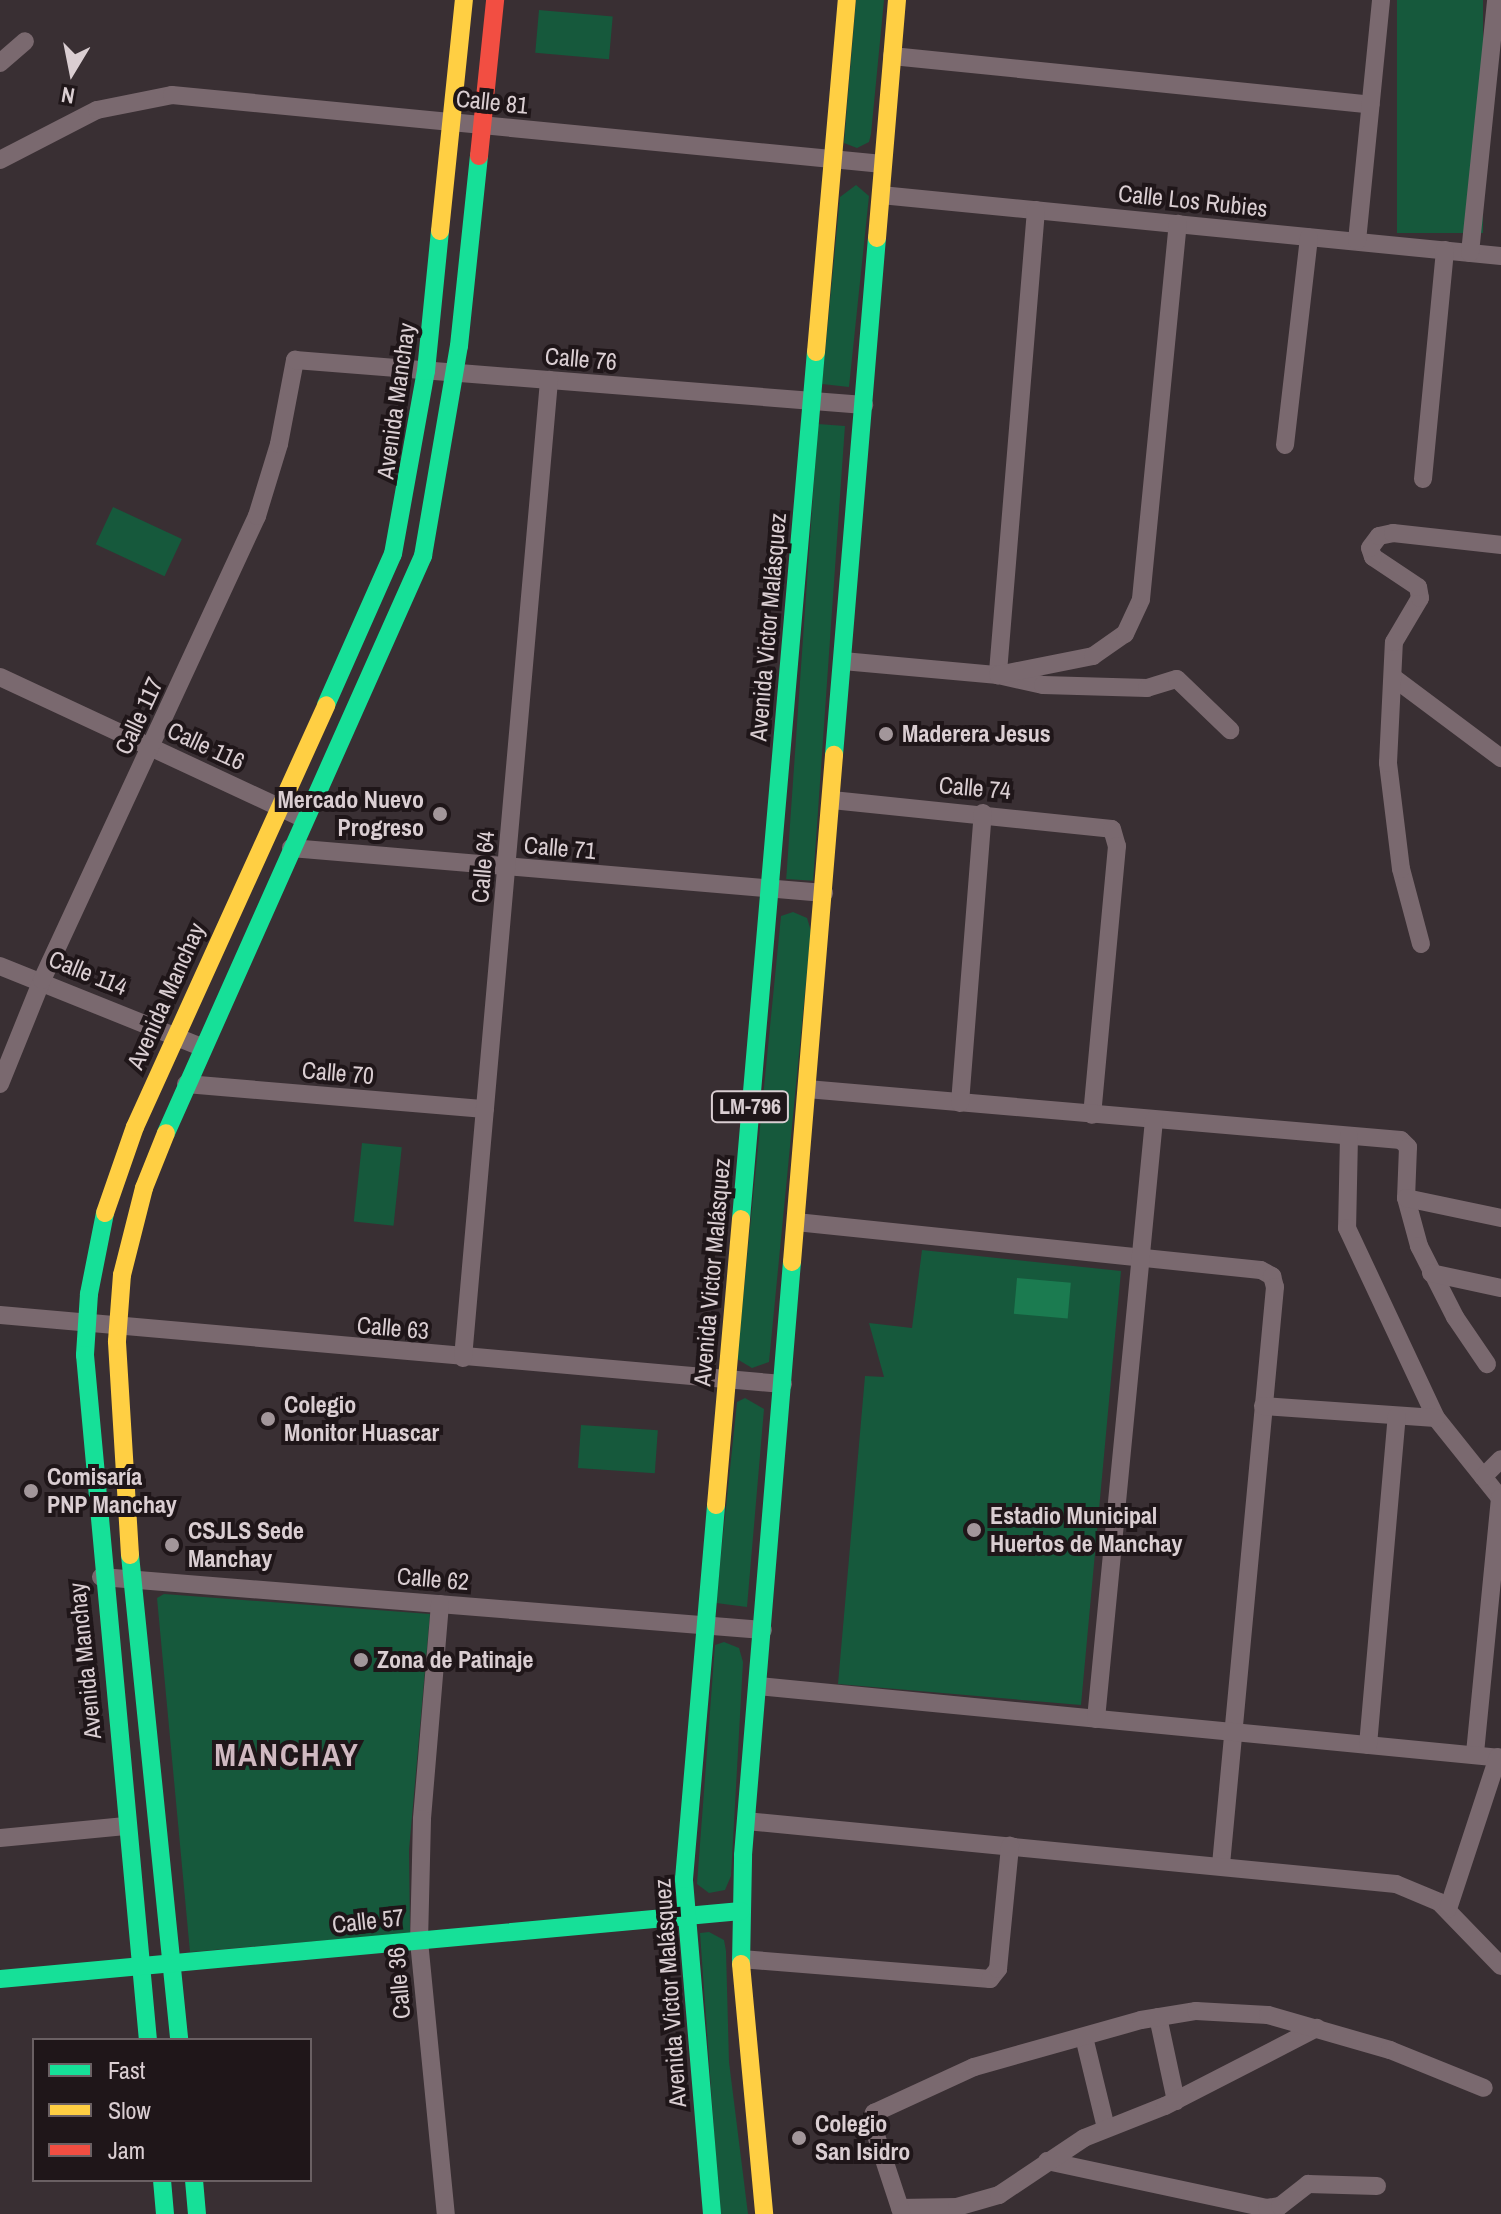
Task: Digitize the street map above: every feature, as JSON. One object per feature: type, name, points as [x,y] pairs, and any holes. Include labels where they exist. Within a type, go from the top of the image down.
[{"type":"street","name":"Avenida Manchay","points":[[148,2038],[101,1577],[87,1322],[96,1254],[112,1187],[174,1034],[388,570],[406,498],[426,371],[464,0]]},
{"type":"street","points":[[179,2038],[132,1578],[117,1327],[130,1235],[202,1047],[415,581],[431,523],[456,372],[495,0]]},
{"type":"street","name":"Avenida Victor Malásquez","points":[[712,2214],[684,1916],[705,1625],[847,0]]},
{"type":"street","name":"LM-796","points":[[764,2214],[741,1959],[746,1821],[897,0]]},
{"type":"street","points":[[1357,241],[1381,0]]},
{"type":"street","points":[[1470,253],[1492,117],[1496,0]]},
{"type":"street","points":[[0,63],[25,41]]},
{"type":"street","points":[[892,56],[1371,105]]},
{"type":"street","name":"Calle 81","points":[[0,160],[97,110],[172,95],[883,164]]},
{"type":"street","name":"Calle Los Rubies","points":[[881,195],[1501,256]]},
{"type":"street","points":[[998,675],[1036,210]]},
{"type":"street","points":[[998,675],[1093,656],[1125,634],[1134,620],[1141,599],[1178,224]]},
{"type":"street","points":[[1285,445],[1309,237]]},
{"type":"street","points":[[1423,479],[1445,250]]},
{"type":"street","name":"Calle 76","points":[[295,360],[864,405]]},
{"type":"street","name":"Calle 117","points":[[0,1084],[42,980],[152,747],[266,492],[295,360]]},
{"type":"street","name":"Calle 64","points":[[463,1358],[549,380]]},
{"type":"street","points":[[1421,944],[1389,793],[1394,642],[1420,598],[1418,587],[1408,577],[1373,557],[1370,548],[1379,536],[1393,533],[1501,545]]},
{"type":"street","points":[[843,661],[998,675],[1043,685],[1147,688],[1177,679],[1230,730]]},
{"type":"street","name":"Calle 116","points":[[0,677],[305,819]]},
{"type":"street","points":[[1394,678],[1501,758]]},
{"type":"street","name":"Calle 74","points":[[832,800],[983,813],[1112,829],[1117,846],[1092,1115]]},
{"type":"street","points":[[960,1103],[983,813]]},
{"type":"street","name":"Calle 71","points":[[291,848],[824,893]]},
{"type":"street","name":"Calle 114","points":[[0,966],[42,980],[202,1047]]},
{"type":"street","name":"Calle 70","points":[[186,1084],[485,1109]]},
{"type":"street","points":[[807,1089],[1406,1143],[1406,1198],[1431,1273],[1487,1364]]},
{"type":"street","points":[[1096,1719],[1154,1120]]},
{"type":"street","points":[[1349,1136],[1347,1228],[1436,1418],[1501,1497],[1475,1755]]},
{"type":"street","points":[[1406,1198],[1501,1218]]},
{"type":"street","points":[[796,1222],[1140,1257],[1272,1276],[1221,1865]]},
{"type":"street","points":[[1431,1273],[1501,1288]]},
{"type":"street","name":"Calle 63","points":[[0,1315],[783,1384]]},
{"type":"street","points":[[1263,1406],[1436,1418]]},
{"type":"street","points":[[1368,1745],[1397,1416]]},
{"type":"street","points":[[1483,1477],[1501,1459]]},
{"type":"street","name":"Calle 62","points":[[101,1577],[763,1630]]},
{"type":"street","name":"Calle 36","points":[[440,1604],[422,1819],[419,1941],[446,2214]]},
{"type":"street","points":[[758,1686],[1499,1757],[1448,1909]]},
{"type":"street","points":[[746,1821],[1396,1884],[1448,1909],[1501,1966]]},
{"type":"street","points":[[0,1838],[125,1826]]},
{"type":"street","points":[[741,1959],[990,1979],[998,1969],[1010,1846]]},
{"type":"street","name":"Calle 57","points":[[0,1979],[741,1911]]},
{"type":"street","points":[[1317,2028],[1176,2101],[1106,2128],[986,2199],[957,2207],[901,2211],[871,2120],[874,2113],[974,2067],[1158,2017],[1232,2011],[1317,2028],[1422,2061],[1484,2088]]},
{"type":"street","points":[[1158,2017],[1176,2101]]},
{"type":"street","points":[[1084,2037],[1106,2128]]},
{"type":"street","points":[[1047,2161],[1267,2208],[1280,2206],[1308,2184],[1377,2186]]},
{"type":"street","points":[[162,2182],[165,2214]]},
{"type":"street","points":[[194,2182],[197,2214]]},
{"type":"shaded area","points":[[856,0],[884,0],[871,134],[869,142],[857,148],[844,143]]},
{"type":"shaded area","points":[[1397,0],[1483,0],[1483,233],[1397,233]]},
{"type":"shaded area","points":[[539,10],[613,16],[609,59],[535,53]]},
{"type":"shaded area","points":[[856,185],[869,196],[849,387],[822,384],[840,197]]},
{"type":"shaded area","points":[[818,424],[845,426],[813,881],[786,879]]},
{"type":"shaded area","points":[[113,507],[182,539],[165,576],[96,544]]},
{"type":"shaded area","points":[[793,912],[807,918],[811,931],[769,1362],[752,1368],[737,1359],[781,916]]},
{"type":"shaded area","points":[[362,1143],[402,1147],[394,1226],[354,1222]]},
{"type":"shaded area","name":"Estadio Municipal Huertos de Manchay","points":[[922,1250],[1121,1271],[1081,1705],[838,1684],[865,1376],[884,1377],[869,1323],[912,1328]]},
{"type":"shaded area","points":[[1017,1278],[1071,1283],[1068,1319],[1014,1314]]},
{"type":"shaded area","points":[[745,1398],[764,1409],[747,1607],[716,1603],[737,1402]]},
{"type":"shaded area","points":[[581,1425],[658,1430],[655,1473],[578,1468]]},
{"type":"shaded area","points":[[164,1594],[430,1614],[409,1850],[410,1933],[190,1952],[157,1598]]},
{"type":"shaded area","points":[[724,1642],[739,1648],[743,1662],[731,1876],[725,1890],[709,1893],[697,1884],[715,1645]]},
{"type":"shaded area","points":[[709,1932],[724,1940],[726,1951],[729,2062],[748,2214],[720,2214],[700,1933]]},
{"type":"traffic: fast","points":[[166,1133],[423,556],[459,346],[479,156]]},
{"type":"traffic: fast","points":[[326,705],[393,554],[426,371],[440,231]]},
{"type":"traffic: fast","points":[[834,755],[877,238]]},
{"type":"traffic: fast","points":[[741,1219],[816,352]]},
{"type":"traffic: fast","points":[[105,1213],[89,1294],[85,1355],[148,2038]]},
{"type":"traffic: fast","points":[[741,1964],[743,1855],[792,1262]]},
{"type":"traffic: fast","points":[[712,2214],[684,1879],[716,1505]]},
{"type":"traffic: fast","points":[[130,1555],[179,2038]]},
{"type":"traffic: fast","points":[[0,1979],[741,1911]]},
{"type":"traffic: fast","points":[[162,2182],[165,2214]]},
{"type":"traffic: fast","points":[[194,2182],[197,2214]]},
{"type":"traffic: slow","points":[[440,231],[464,0]]},
{"type":"traffic: slow","points":[[816,352],[847,0]]},
{"type":"traffic: slow","points":[[877,238],[897,0]]},
{"type":"traffic: slow","points":[[105,1213],[135,1127],[326,705]]},
{"type":"traffic: slow","points":[[792,1262],[834,755]]},
{"type":"traffic: slow","points":[[130,1555],[117,1341],[122,1275],[144,1188],[166,1133]]},
{"type":"traffic: slow","points":[[716,1505],[741,1219]]},
{"type":"traffic: slow","points":[[741,1964],[764,2214]]},
{"type":"traffic: jam","points":[[479,156],[495,0]]},
{"type":"place","name":"Maderera Jesus","points":[[886,734]]},
{"type":"place","name":"Mercado Nuevo Progreso","points":[[440,814]]},
{"type":"place","name":"Colegio Monitor Huascar","points":[[268,1419]]},
{"type":"place","name":"Comisaría PNP Manchay","points":[[31,1491]]},
{"type":"place","name":"Estadio Municipal Huertos de Manchay","points":[[974,1530]]},
{"type":"place","name":"CSJLS Sede Manchay","points":[[172,1545]]},
{"type":"place","name":"Zona de Patinaje","points":[[361,1660]]},
{"type":"place","name":"Colegio San Isidro","points":[[799,2138]]},
{"type":"district","name":"MANCHAY","points":[[287,1755]]}]
